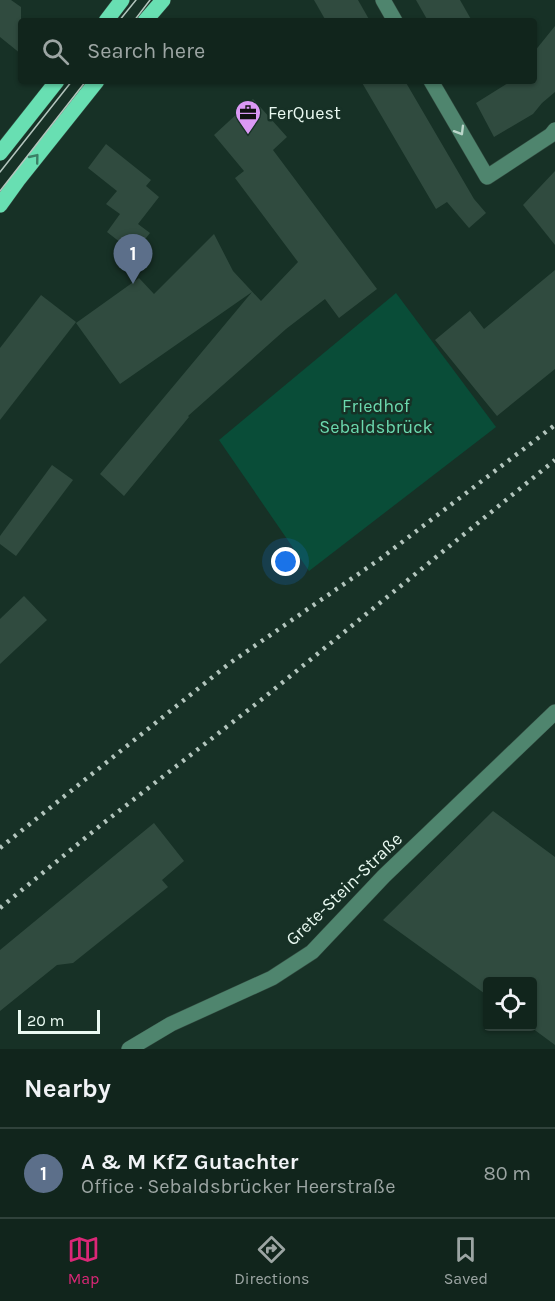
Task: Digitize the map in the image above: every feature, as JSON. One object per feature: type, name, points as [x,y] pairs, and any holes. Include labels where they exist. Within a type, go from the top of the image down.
[{"type":"main road","points":[[107,18],[122,0]]},
{"type":"main road","points":[[148,18],[163,0]]},
{"type":"main road","points":[[0,153],[55,84]]},
{"type":"main road","points":[[0,205],[95,84]]},
{"type":"street","points":[[383,0],[393,18]]},
{"type":"street","points":[[433,84],[487,177],[551,135],[555,130]]},
{"type":"street","name":"Grete-Stein-Straße","points":[[129,1049],[171,1024],[272,978],[312,952],[384,876],[555,712]]},
{"type":"green space","name":"Friedhof Sebaldsbrück","points":[[396,293],[496,427],[309,571],[219,440]]},
{"type":"building","points":[[0,0],[11,0],[21,7],[21,18],[18,18],[18,52],[0,37]]},
{"type":"building","points":[[314,0],[358,0],[368,18],[324,18]]},
{"type":"building","points":[[416,0],[460,0],[470,18],[426,18]]},
{"type":"building","points":[[555,26],[555,92],[533,114],[494,137],[476,103],[506,84],[537,84],[537,48]]},
{"type":"building","points":[[363,84],[407,84],[474,199],[486,213],[469,228],[447,202],[436,209]]},
{"type":"building","points":[[253,99],[287,137],[273,150],[377,289],[339,318],[325,299],[286,329],[188,416],[124,496],[100,474],[252,292],[120,384],[76,323],[139,278],[154,294],[214,234],[233,271],[261,301],[298,262],[235,178],[244,171],[214,135]]},
{"type":"building","points":[[106,144],[151,180],[146,186],[159,197],[138,224],[150,233],[134,253],[107,232],[120,214],[106,204],[117,191],[88,168]]},
{"type":"building","points":[[555,171],[555,245],[523,205]]},
{"type":"building","points":[[555,270],[555,369],[497,416],[435,340],[470,311],[484,329]]},
{"type":"building","points":[[41,295],[76,322],[0,420],[0,348]]},
{"type":"building","points":[[52,465],[73,480],[16,556],[0,544],[0,536]]},
{"type":"building","points":[[24,596],[47,620],[0,664],[0,619]]},
{"type":"building","points":[[493,811],[555,857],[555,1045],[536,1031],[537,977],[483,977],[483,992],[383,920]]},
{"type":"building","points":[[154,823],[184,861],[162,880],[168,887],[73,963],[57,965],[0,1011],[0,950]]},
{"type":"tram line","points":[[121,18],[136,0]]},
{"type":"tram line","points":[[136,18],[150,0]]},
{"type":"tram line","points":[[0,172],[70,84]]},
{"type":"tram line","points":[[0,191],[84,84]]},
{"type":"railway","points":[[0,848],[230,663],[380,559],[555,425]]},
{"type":"railway","points":[[0,908],[101,825],[261,700],[555,460]]},
{"type":"place","name":"FerQuest","points":[[248,136]]},
{"type":"place","name":"A & M KfZ Gutachter","points":[[133,284]]}]
